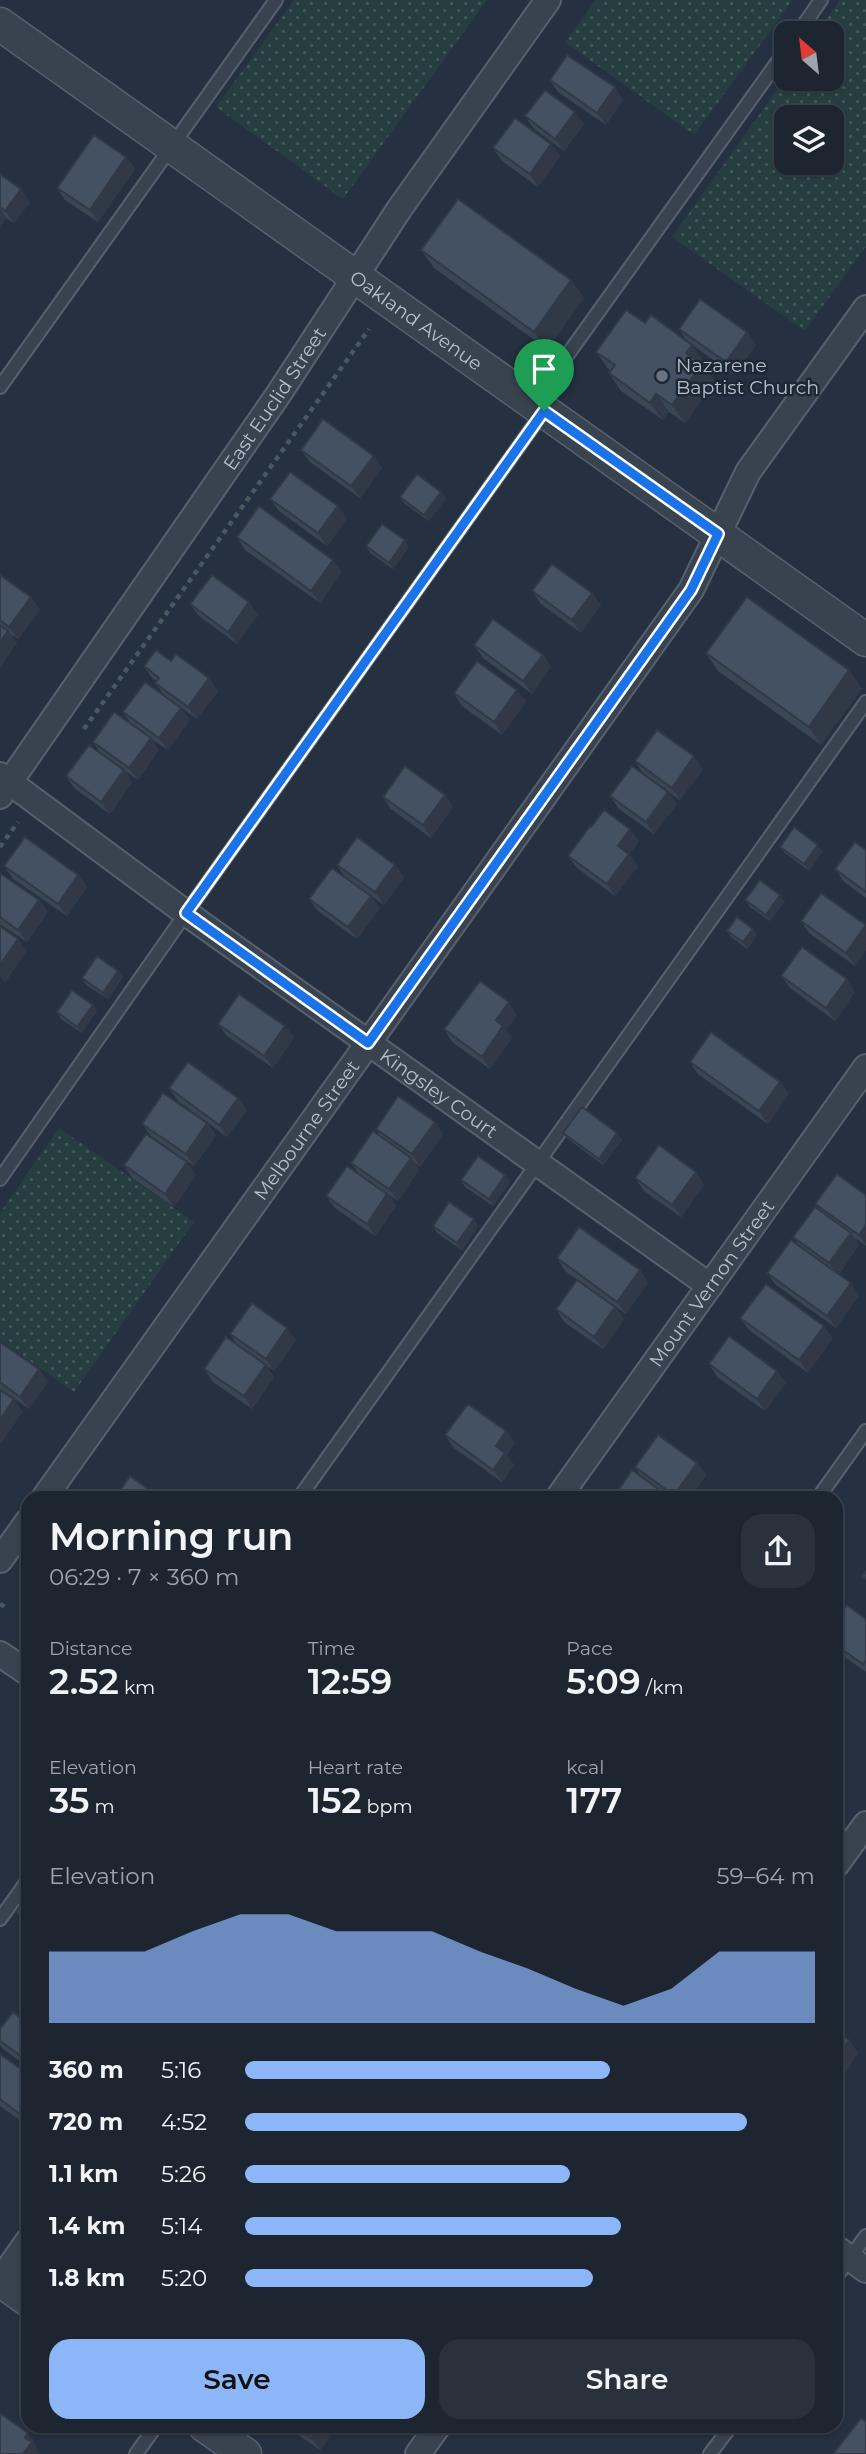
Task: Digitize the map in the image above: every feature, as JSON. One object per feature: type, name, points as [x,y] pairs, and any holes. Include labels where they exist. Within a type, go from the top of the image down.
[{"type":"street","name":"East Euclid Street","points":[[3,784],[278,395],[400,208],[548,0]]},
{"type":"street","name":"Oakland Avenue","points":[[0,24],[866,640]]},
{"type":"street","name":"Melbourne Street","points":[[49,1491],[691,590],[748,472],[866,308]]},
{"type":"street","name":"Kingsley Court","points":[[3,784],[33,800],[186,913],[710,1286]]},
{"type":"street","name":"Mount Vernon Street","points":[[563,1491],[866,1067]]},
{"type":"street","points":[[0,1560],[21,1531]]},
{"type":"street","points":[[0,1654],[21,1669]]},
{"type":"street","points":[[843,1855],[866,1824]]},
{"type":"street","points":[[21,2251],[0,2280],[21,2295]]},
{"type":"street","points":[[215,2433],[245,2454]]},
{"type":"street","points":[[418,2454],[433,2433]]},
{"type":"lane","points":[[0,387],[275,0]]},
{"type":"lane","points":[[806,21],[821,0]]},
{"type":"lane","points":[[0,1179],[774,67]]},
{"type":"lane","points":[[304,1491],[866,702]]},
{"type":"lane","points":[[823,1491],[866,1431]]},
{"type":"lane","points":[[0,1919],[21,1890]]},
{"type":"lane","points":[[847,2263],[866,2236]]},
{"type":"lane","points":[[136,2454],[151,2433]]},
{"type":"lane","points":[[710,2454],[726,2433]]},
{"type":"path","points":[[81,733],[369,329]]},
{"type":"path","points":[[0,846],[33,800]]},
{"type":"green space","points":[[294,0],[487,0],[343,199],[216,107]]},
{"type":"green space","points":[[596,0],[793,0],[778,21],[774,21],[774,26],[694,135],[565,42]]},
{"type":"green space","points":[[840,0],[866,0],[866,246],[805,331],[672,237],[776,91],[844,91],[844,21],[825,21]]},
{"type":"green space","points":[[59,1128],[194,1222],[74,1392],[0,1340],[0,1213]]},
{"type":"building","points":[[567,55],[615,87],[597,113],[550,80]]},
{"type":"building","points":[[545,90],[575,112],[555,139],[525,116]]},
{"type":"building","points":[[515,118],[551,144],[530,174],[493,148]]},
{"type":"building","points":[[94,135],[126,157],[90,210],[57,188]]},
{"type":"building","points":[[0,174],[21,189],[5,211],[0,207]]},
{"type":"building","points":[[458,199],[571,280],[534,332],[421,250]]},
{"type":"building","points":[[700,299],[747,332],[726,362],[679,329]]},
{"type":"building","name":"Nazarene Baptist Church","points":[[626,310],[645,323],[651,315],[692,345],[686,353],[702,364],[672,405],[656,394],[650,403],[609,373],[615,365],[596,352]]},
{"type":"building","points":[[323,419],[374,456],[351,486],[301,450]]},
{"type":"building","points":[[290,472],[338,506],[318,533],[270,499]]},
{"type":"building","points":[[417,474],[441,492],[424,515],[400,497]]},
{"type":"building","points":[[259,506],[333,560],[311,591],[237,537]]},
{"type":"building","points":[[382,524],[405,540],[389,563],[366,546]]},
{"type":"building","points":[[552,564],[592,593],[572,620],[532,591]]},
{"type":"building","points":[[0,575],[31,597],[9,627],[0,620]]},
{"type":"building","points":[[212,575],[249,602],[228,632],[190,604]]},
{"type":"building","points":[[747,597],[849,670],[809,727],[706,653]]},
{"type":"building","points":[[493,619],[543,655],[523,681],[474,645]]},
{"type":"building","points":[[0,625],[8,631],[0,642]]},
{"type":"building","points":[[156,650],[171,661],[176,654],[209,678],[188,707],[155,683],[159,678],[144,666]]},
{"type":"building","points":[[477,661],[517,690],[494,722],[454,693]]},
{"type":"building","points":[[145,682],[181,708],[159,738],[123,712]]},
{"type":"building","points":[[114,712],[151,738],[129,768],[93,742]]},
{"type":"building","points":[[657,730],[694,756],[672,788],[635,761]]},
{"type":"building","points":[[89,745],[124,770],[101,802],[66,776]]},
{"type":"building","points":[[405,766],[445,795],[423,825],[383,797]]},
{"type":"building","points":[[632,766],[668,792],[646,822],[610,796]]},
{"type":"building","points":[[604,810],[630,829],[618,846],[629,854],[607,884],[568,856]]},
{"type":"building","points":[[794,827],[818,845],[804,864],[780,847]]},
{"type":"building","points":[[25,837],[78,875],[58,904],[4,866]]},
{"type":"building","points":[[357,837],[395,865],[375,892],[337,865]]},
{"type":"building","points":[[855,842],[866,850],[866,892],[835,869]]},
{"type":"building","points":[[332,868],[371,896],[348,927],[309,899]]},
{"type":"building","points":[[0,873],[39,900],[18,930],[0,917]]},
{"type":"building","points":[[760,880],[780,895],[766,915],[745,900]]},
{"type":"building","points":[[821,893],[866,925],[846,953],[801,921]]},
{"type":"building","points":[[737,917],[753,929],[743,942],[727,931]]},
{"type":"building","points":[[0,926],[18,939],[0,965]]},
{"type":"building","points":[[802,947],[847,979],[826,1008],[781,976]]},
{"type":"building","points":[[97,956],[118,971],[103,993],[82,978]]},
{"type":"building","points":[[480,981],[509,1002],[496,1020],[503,1026],[482,1057],[444,1029]]},
{"type":"building","points":[[72,990],[93,1005],[77,1027],[57,1012]]},
{"type":"building","points":[[239,994],[285,1026],[264,1056],[218,1024]]},
{"type":"building","points":[[711,1032],[780,1082],[759,1111],[690,1062]]},
{"type":"building","points":[[188,1062],[238,1098],[219,1125],[169,1088]]},
{"type":"building","points":[[163,1093],[207,1123],[186,1154],[142,1124]]},
{"type":"building","points":[[398,1096],[435,1122],[412,1154],[376,1129]]},
{"type":"building","points":[[582,1107],[617,1133],[599,1159],[563,1133]]},
{"type":"building","points":[[373,1131],[411,1158],[389,1189],[351,1163]]},
{"type":"building","points":[[146,1134],[187,1162],[165,1194],[124,1165]]},
{"type":"building","points":[[659,1145],[696,1172],[672,1205],[635,1178]]},
{"type":"building","points":[[478,1156],[505,1175],[489,1199],[461,1180]]},
{"type":"building","points":[[347,1166],[387,1194],[367,1224],[326,1196]]},
{"type":"building","points":[[837,1174],[866,1195],[866,1225],[859,1235],[815,1204]]},
{"type":"building","points":[[449,1202],[474,1219],[457,1243],[433,1226]]},
{"type":"building","points":[[815,1207],[851,1233],[829,1263],[793,1237]]},
{"type":"building","points":[[579,1227],[640,1270],[617,1302],[557,1258]]},
{"type":"building","points":[[791,1240],[851,1283],[827,1316],[767,1273]]},
{"type":"building","points":[[577,1280],[615,1307],[594,1337],[556,1309]]},
{"type":"building","points":[[766,1284],[824,1326],[799,1360],[740,1318]]},
{"type":"building","points":[[252,1303],[287,1328],[266,1359],[230,1334]]},
{"type":"building","points":[[729,1336],[777,1371],[757,1399],[709,1364]]},
{"type":"building","points":[[226,1337],[266,1365],[244,1396],[204,1369]]},
{"type":"building","points":[[0,1342],[39,1369],[20,1397],[0,1382]]},
{"type":"building","points":[[0,1390],[14,1399],[0,1420]]},
{"type":"building","points":[[468,1404],[506,1431],[496,1446],[505,1453],[493,1470],[445,1435]]},
{"type":"building","points":[[658,1435],[697,1463],[677,1491],[668,1491],[635,1467]]},
{"type":"building","points":[[632,1470],[661,1491],[618,1491]]},
{"type":"building","points":[[130,1476],[151,1491],[120,1491]]},
{"type":"building","points":[[847,1605],[866,1619],[866,1660],[863,1664],[843,1650],[843,1610]]},
{"type":"building","points":[[13,2012],[21,2018],[21,2056],[0,2041],[0,2029]]},
{"type":"building","points":[[843,2036],[849,2040],[843,2050]]},
{"type":"building","points":[[0,2054],[21,2069],[21,2115],[0,2099]]},
{"type":"building","points":[[0,2413],[21,2428],[21,2433],[28,2433],[25,2438],[32,2442],[23,2454],[0,2454]]},
{"type":"building","points":[[861,2418],[866,2422],[866,2454],[833,2454]]},
{"type":"place","name":"Nazarene Baptist Church","points":[[662,376]]},
{"type":"route","points":[[544,411],[718,534],[691,590],[368,1043],[186,913],[544,411]]}]
